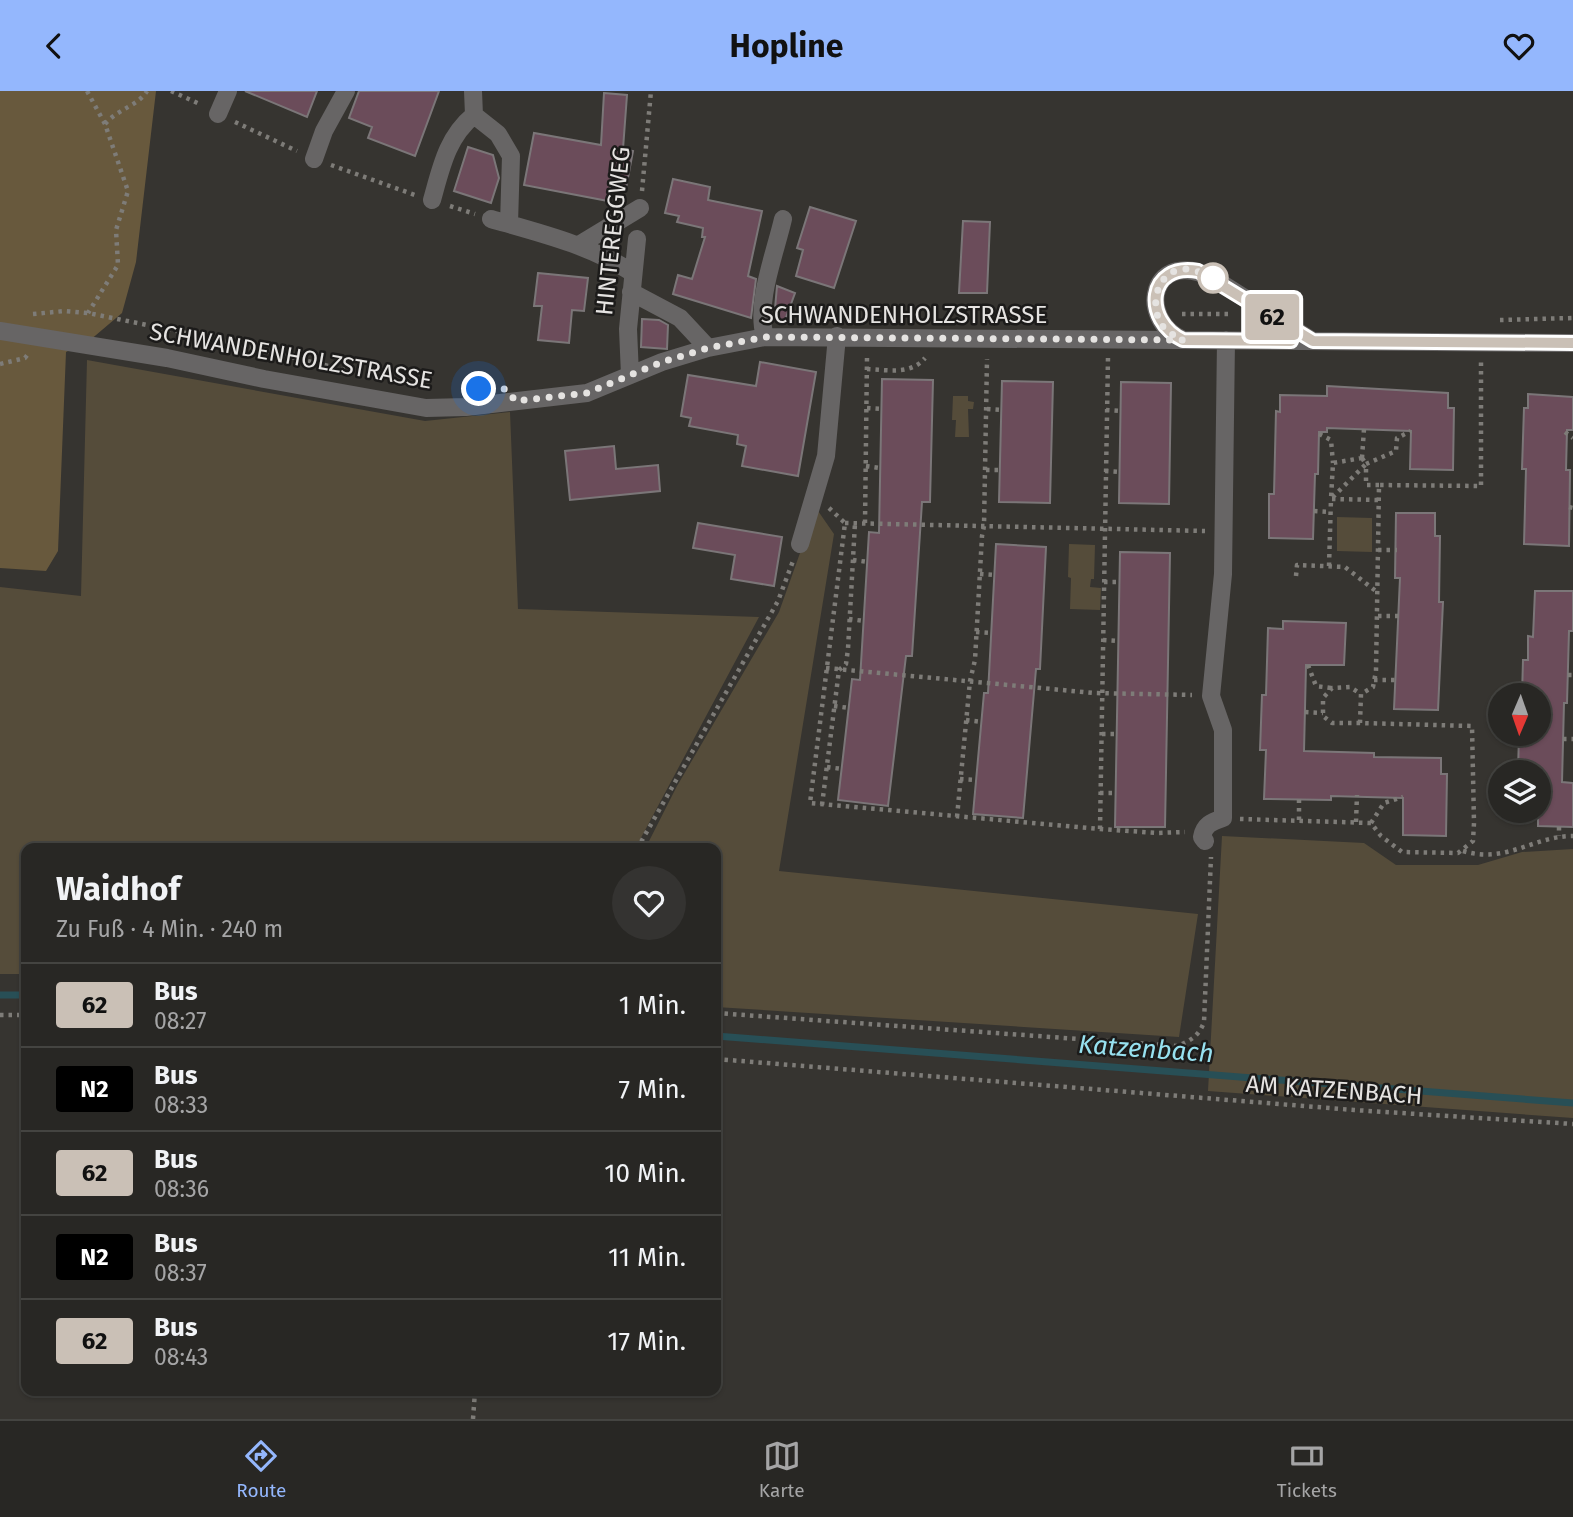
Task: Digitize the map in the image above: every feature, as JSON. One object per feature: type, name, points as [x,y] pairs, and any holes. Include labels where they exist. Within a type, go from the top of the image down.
[{"type":"street","points":[[218,114],[228,91]]},
{"type":"street","points":[[314,159],[324,131],[346,91]]},
{"type":"street","points":[[473,91],[474,115],[498,134],[511,156],[509,224]]},
{"type":"street","points":[[432,200],[447,147],[462,125],[474,115]]},
{"type":"street","points":[[579,245],[640,208]]},
{"type":"street","points":[[491,219],[579,245],[611,258],[633,272]]},
{"type":"street","points":[[765,337],[762,309],[783,219]]},
{"type":"street","name":"HINTEREGGWEG","points":[[630,375],[628,329],[637,239]]},
{"type":"street","points":[[1183,340],[1172,334],[1158,317],[1156,305],[1160,285],[1165,276],[1173,271],[1186,269],[1213,278],[1313,341]]},
{"type":"street","points":[[631,292],[680,318],[708,348]]},
{"type":"street","name":"SCHWANDENHOLZSTRASSE","points":[[0,331],[167,358],[426,408],[466,407],[587,393],[662,362],[708,348],[765,337],[1573,343]]},
{"type":"street","points":[[800,544],[825,457],[836,336]]},
{"type":"street","points":[[1205,841],[1202,837],[1203,829],[1209,823],[1223,818],[1223,730],[1211,696],[1223,574],[1226,340]]},
{"type":"path","points":[[88,91],[106,124],[128,191],[116,230],[118,265],[88,313]]},
{"type":"path","points":[[94,91],[96,110]]},
{"type":"path","points":[[106,124],[114,114],[143,99],[147,91]]},
{"type":"path","name":"HINTEREGGWEG","points":[[640,208],[651,91]]},
{"type":"path","points":[[39,314],[65,311],[88,313],[211,338],[362,374]]},
{"type":"path","points":[[1158,317],[1232,313]]},
{"type":"path","points":[[867,369],[911,370],[919,366],[932,350]]},
{"type":"path","points":[[957,817],[970,681],[975,660],[984,526],[988,351]]},
{"type":"path","points":[[1100,829],[1108,353]]},
{"type":"path","points":[[865,523],[867,359]]},
{"type":"path","points":[[867,408],[882,409]]},
{"type":"path","points":[[987,409],[1001,410]]},
{"type":"path","points":[[1106,410],[1121,411]]},
{"type":"path","points":[[1364,429],[1366,485],[1379,485]]},
{"type":"path","points":[[1332,463],[1364,461],[1396,451],[1397,438],[1411,431]]},
{"type":"path","points":[[1565,432],[1573,438]]},
{"type":"path","points":[[1319,434],[1331,440],[1329,566]]},
{"type":"path","points":[[1331,499],[1364,461]]},
{"type":"path","points":[[866,466],[880,468]]},
{"type":"path","points":[[986,470],[1000,470]]},
{"type":"path","points":[[1105,471],[1120,472]]},
{"type":"path","points":[[1331,499],[1379,500]]},
{"type":"path","points":[[1314,511],[1331,512]]},
{"type":"path","points":[[845,523],[1224,531]]},
{"type":"path","points":[[822,805],[839,670],[846,664],[855,523]]},
{"type":"path","points":[[639,843],[778,601],[800,544]]},
{"type":"path","points":[[1378,550],[1397,550]]},
{"type":"path","points":[[853,560],[868,562]]},
{"type":"path","points":[[1296,576],[1297,565],[1345,567],[1378,593]]},
{"type":"path","points":[[980,574],[995,575]]},
{"type":"path","points":[[1104,582],[1119,582]]},
{"type":"path","points":[[1378,616],[1399,616]]},
{"type":"path","points":[[849,619],[864,621]]},
{"type":"path","points":[[976,632],[991,633]]},
{"type":"path","points":[[1103,640],[1118,641]]},
{"type":"path","points":[[1308,665],[1316,686],[1350,687],[1362,694]]},
{"type":"path","points":[[826,668],[1103,693],[1211,696]]},
{"type":"path","points":[[1374,680],[1395,680]]},
{"type":"path","points":[[1332,688],[1323,698],[1323,716],[1332,723],[1360,723]]},
{"type":"path","points":[[834,706],[849,708]]},
{"type":"path","points":[[1305,712],[1323,713]]},
{"type":"path","points":[[966,720],[982,722]]},
{"type":"path","points":[[1102,734],[1117,734]]},
{"type":"path","points":[[1563,739],[1573,739]]},
{"type":"path","points":[[827,767],[842,769]]},
{"type":"path","points":[[960,779],[976,780]]},
{"type":"path","points":[[1100,793],[1116,793]]},
{"type":"path","points":[[1356,823],[1357,795]]},
{"type":"path","points":[[1371,823],[1384,803],[1403,797]]},
{"type":"path","points":[[1299,799],[1299,820]]},
{"type":"path","points":[[1559,827],[1559,836]]},
{"type":"path","points":[[1463,851],[1486,856],[1559,836],[1573,836]]},
{"type":"path","points":[[721,1013],[1177,1046],[1200,1032],[1204,1022],[1211,856],[1210,846],[1205,841]]},
{"type":"path","points":[[0,1015],[21,1015]]},
{"type":"path","name":"AM KATZENBACH","points":[[721,1059],[1573,1125]]},
{"type":"path","points":[[473,1419],[475,1396]]},
{"type":"shaded area","points":[[0,91],[156,91],[136,262],[122,313],[89,341],[66,352],[58,551],[46,571],[0,568]]},
{"type":"shaded area","points":[[87,360],[425,421],[510,412],[518,609],[759,617],[638,843],[21,843],[21,974],[0,974],[0,587],[81,596]]},
{"type":"shaded area","points":[[953,396],[968,396],[968,401],[974,402],[973,409],[968,409],[969,437],[955,437],[956,420],[952,420]]},
{"type":"shaded area","points":[[816,508],[834,534],[779,871],[1198,914],[1179,1037],[721,1007],[721,843],[648,843],[677,786],[779,612]]},
{"type":"shaded area","points":[[1337,517],[1372,518],[1372,552],[1337,551]]},
{"type":"shaded area","points":[[1069,544],[1095,545],[1094,579],[1091,579],[1090,587],[1101,588],[1100,610],[1070,609]]},
{"type":"shaded area","points":[[1222,836],[1364,843],[1396,865],[1478,865],[1522,852],[1573,849],[1573,1118],[1208,1091]]},
{"type":"building","points":[[245,91],[317,91],[307,117]]},
{"type":"building","points":[[359,91],[439,91],[415,156],[368,138],[372,127],[349,118]]},
{"type":"building","points":[[604,93],[627,95],[623,149],[633,151],[626,188],[611,185],[608,201],[524,185],[534,133],[601,145]]},
{"type":"building","points":[[468,147],[493,155],[499,178],[491,203],[454,191]]},
{"type":"building","points":[[673,179],[710,187],[708,200],[762,211],[748,276],[756,279],[751,318],[673,294],[678,275],[692,279],[705,237],[702,237],[703,228],[677,222],[679,216],[665,213]]},
{"type":"building","points":[[810,207],[856,221],[834,288],[796,276],[803,250],[797,248]]},
{"type":"building","points":[[963,221],[990,222],[987,293],[959,293]]},
{"type":"building","points":[[538,273],[588,278],[584,311],[572,310],[569,343],[538,340],[542,306],[534,306]]},
{"type":"building","points":[[777,286],[795,293],[784,323],[774,320]]},
{"type":"building","points":[[642,319],[659,320],[668,325],[667,349],[641,347]]},
{"type":"building","points":[[760,362],[816,372],[798,476],[742,466],[746,446],[737,444],[738,435],[689,426],[691,418],[681,416],[688,375],[756,386]]},
{"type":"building","points":[[882,379],[933,380],[930,502],[922,502],[912,656],[906,656],[888,806],[838,800],[852,679],[860,680],[869,532],[879,533]]},
{"type":"building","points":[[1002,381],[1053,382],[1050,503],[999,502]]},
{"type":"building","points":[[1121,382],[1171,383],[1169,504],[1119,503]]},
{"type":"building","points":[[1327,386],[1448,393],[1448,408],[1454,408],[1453,470],[1410,469],[1411,431],[1327,428],[1327,432],[1319,432],[1313,539],[1269,538],[1269,494],[1274,494],[1276,411],[1280,412],[1280,395],[1327,396]]},
{"type":"building","points":[[1528,394],[1573,397],[1573,430],[1567,430],[1566,470],[1570,470],[1569,546],[1524,544],[1526,469],[1522,469],[1524,408],[1528,408]]},
{"type":"building","points":[[614,446],[616,469],[658,465],[660,491],[570,500],[565,451]]},
{"type":"building","points":[[1396,513],[1435,513],[1435,536],[1440,536],[1439,602],[1443,602],[1438,710],[1394,709],[1400,578],[1395,578]]},
{"type":"building","points":[[698,523],[782,537],[774,586],[731,579],[735,555],[693,548]]},
{"type":"building","points":[[996,544],[1046,547],[1040,669],[1036,669],[1023,818],[973,814],[984,693],[988,693]]},
{"type":"building","points":[[1120,552],[1170,553],[1165,827],[1115,827]]},
{"type":"building","points":[[1535,591],[1573,591],[1573,631],[1569,631],[1567,703],[1564,703],[1562,782],[1573,783],[1573,827],[1538,826],[1538,823],[1551,823],[1551,760],[1518,760],[1519,746],[1551,746],[1551,683],[1522,683],[1523,660],[1528,660],[1528,636],[1533,637]]},
{"type":"building","points":[[1283,621],[1346,623],[1344,665],[1306,665],[1304,751],[1374,753],[1374,757],[1441,758],[1441,774],[1447,774],[1446,836],[1403,835],[1403,798],[1331,796],[1331,800],[1264,799],[1266,750],[1260,750],[1262,695],[1266,695],[1268,628],[1283,629]]},
{"type":"waterway","name":"Katzenbach","points":[[0,995],[21,995]]},
{"type":"waterway","name":"Katzenbach","points":[[721,1036],[1573,1103]]},
{"type":"bus line","name":"62","points":[[1291,341],[1183,340],[1163,327],[1158,317],[1156,305],[1160,285],[1165,276],[1173,271],[1198,271],[1313,341],[1573,343]]},
{"type":"route","points":[[479,389],[505,389],[516,401],[587,393],[662,362],[708,348],[765,337],[1183,340],[1163,327],[1158,317],[1156,305],[1160,285],[1165,276],[1173,271],[1186,269],[1213,278]]}]
